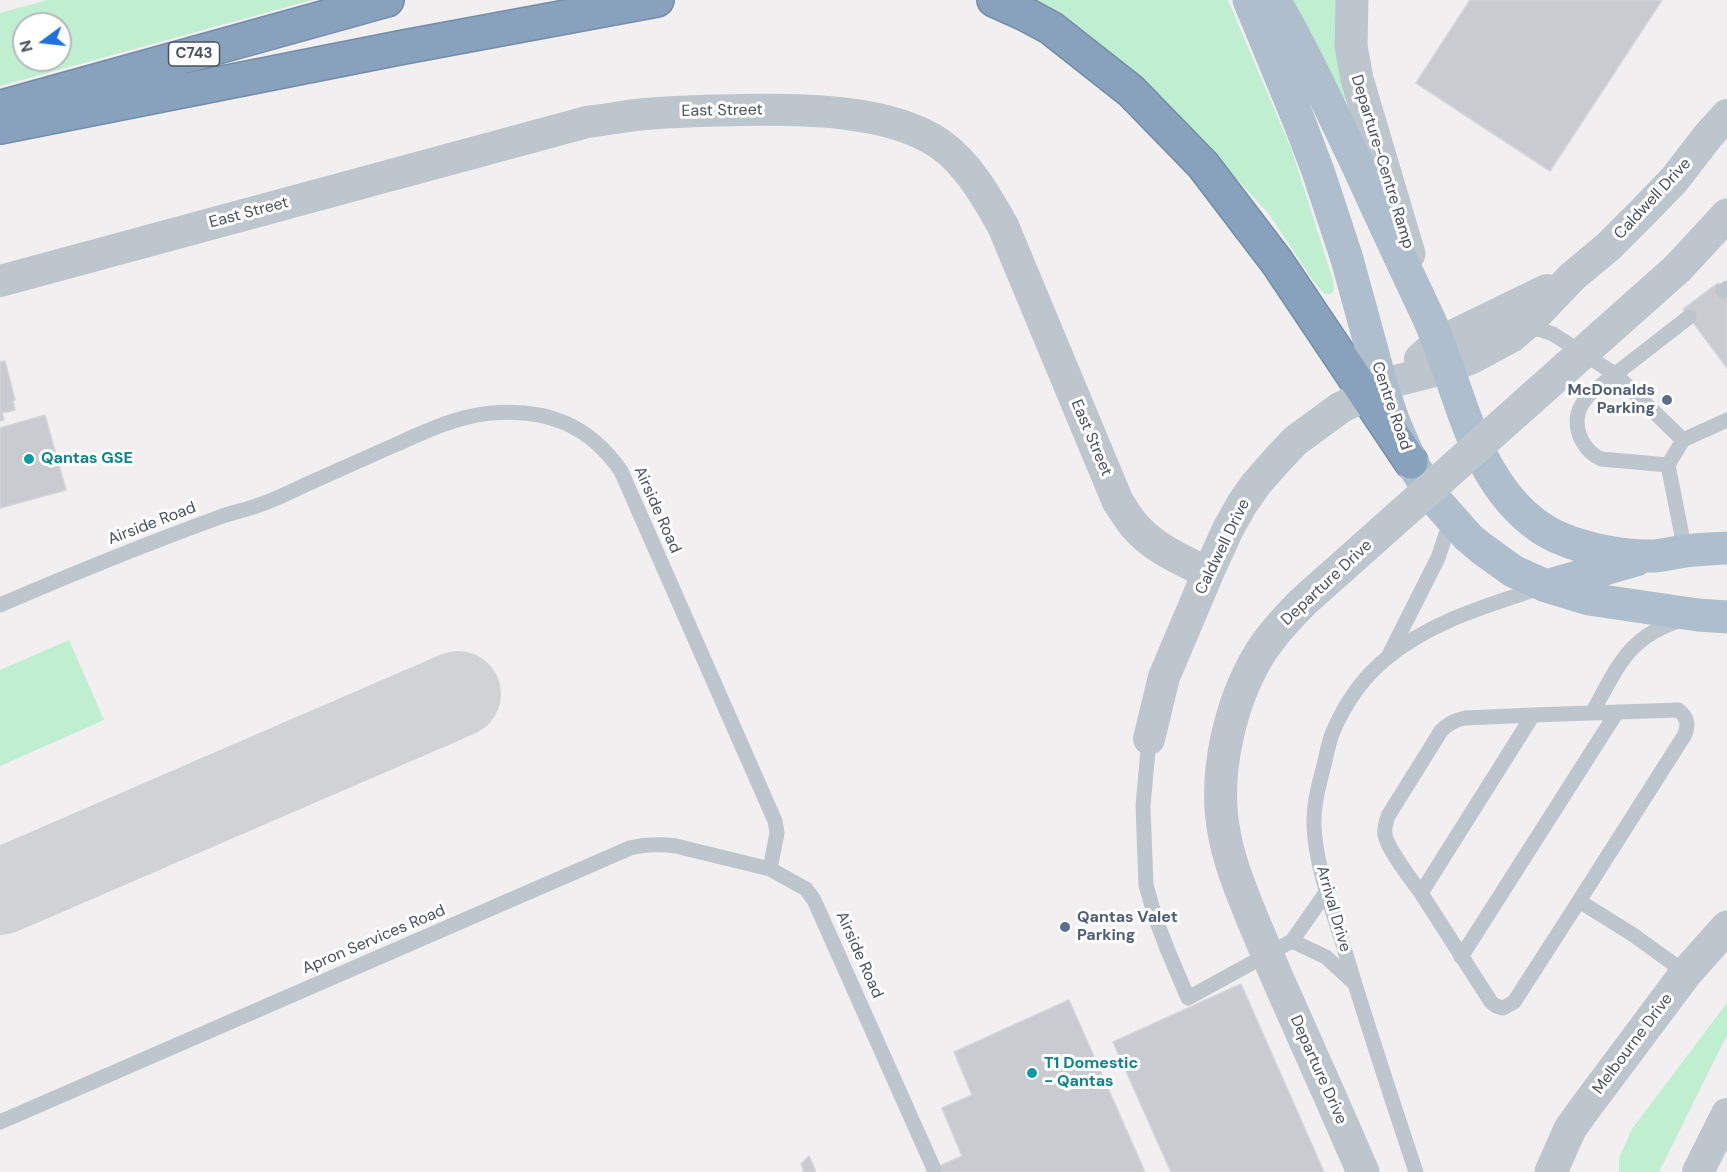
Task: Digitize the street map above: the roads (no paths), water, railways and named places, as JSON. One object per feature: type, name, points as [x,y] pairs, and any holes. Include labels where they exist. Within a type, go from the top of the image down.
[{"type":"highway","name":"C743","points":[[0,108],[387,0]]},
{"type":"highway","points":[[0,127],[404,47],[657,0]]},
{"type":"highway","points":[[994,0],[1051,28],[1131,91],[1203,165],[1277,262],[1380,388],[1411,462]]},
{"type":"main road","name":"Centre Road","points":[[1249,0],[1318,171],[1347,258],[1380,388]]},
{"type":"main road","points":[[1274,0],[1324,96],[1438,344],[1480,454],[1508,498],[1542,528],[1574,543],[1614,552],[1670,553],[1727,548]]},
{"type":"main road","name":"Centre Road","points":[[1411,462],[1437,502],[1468,537],[1513,571],[1546,586],[1589,599],[1713,616]]},
{"type":"main road","points":[[1670,553],[1727,529]]},
{"type":"main road","name":"Arrival Drive","points":[[1546,586],[1626,562],[1670,553]]},
{"type":"street","name":"Departure-Centre Ramp","points":[[1352,0],[1351,46],[1357,79],[1438,344]]},
{"type":"street","name":"East Street","points":[[0,281],[587,122],[678,112],[777,110],[835,112],[880,120],[913,129],[940,144],[966,167],[985,193],[1003,226],[1118,502],[1135,526],[1153,543],[1208,573]]},
{"type":"street","name":"Caldwell Drive","points":[[1438,344],[1472,358],[1511,337],[1641,214],[1674,180],[1727,115]]},
{"type":"street","points":[[1678,268],[1727,215]]},
{"type":"street","points":[[1678,268],[1727,232]]},
{"type":"street","name":"Departure Drive","points":[[1363,1172],[1277,978],[1230,859],[1223,831],[1222,782],[1224,756],[1235,706],[1260,652],[1286,619],[1304,601],[1678,268]]},
{"type":"street","name":"Caldwell Drive","points":[[1149,739],[1164,677],[1228,529],[1256,484],[1279,458],[1315,425],[1340,408],[1380,388],[1438,344],[1572,278]]},
{"type":"street","name":"Melbourne Drive","points":[[1552,1171],[1570,1129],[1686,973],[1727,927]]},
{"type":"street","points":[[1698,1172],[1727,1114]]},
{"type":"lane","points":[[1668,465],[1601,459],[1593,456],[1586,448],[1577,424],[1578,412],[1591,393],[1689,317]]},
{"type":"lane","points":[[1511,337],[1530,330],[1548,331],[1615,374],[1683,440]]},
{"type":"lane","name":"Airside Road","points":[[0,605],[222,516],[259,505],[448,423],[490,413],[517,412],[539,414],[566,422],[609,454],[621,471],[777,826],[770,869],[806,889],[814,900],[934,1169]]},
{"type":"lane","points":[[1670,553],[1668,465],[1683,440],[1727,420]]},
{"type":"lane","name":"Arrival Drive","points":[[1388,658],[1438,558],[1451,518]]},
{"type":"lane","name":"Arrival Drive","points":[[1416,1172],[1354,983],[1327,891],[1314,826],[1316,795],[1331,736],[1351,699],[1365,680],[1388,658],[1423,633],[1441,624],[1475,609],[1546,586]]},
{"type":"lane","points":[[1592,713],[1621,663],[1634,646],[1652,632],[1713,616]]},
{"type":"lane","points":[[1678,710],[1686,717],[1686,730],[1517,999],[1510,1006],[1503,1008],[1496,1006],[1461,957],[1389,845],[1384,826],[1388,816],[1441,731],[1456,720],[1617,712],[1678,710]]},
{"type":"lane","points":[[1461,957],[1617,712]]},
{"type":"lane","points":[[1420,893],[1533,715]]},
{"type":"lane","points":[[1149,739],[1143,806],[1146,885],[1155,917],[1188,998],[1292,941],[1327,891]]},
{"type":"lane","name":"Apron Services Road","points":[[0,1122],[630,848],[646,844],[676,846],[770,869]]},
{"type":"lane","points":[[1579,901],[1632,934],[1686,973]]},
{"type":"lane","points":[[1292,941],[1326,957],[1354,983]]},
{"type":"place","name":"McDonalds Parking","points":[[1667,400]]},
{"type":"place","name":"Qantas GSE","points":[[29,459]]},
{"type":"place","name":"Qantas Valet Parking","points":[[1065,927]]},
{"type":"place","name":"T1 Domestic - Qantas","points":[[1032,1073]]}]
